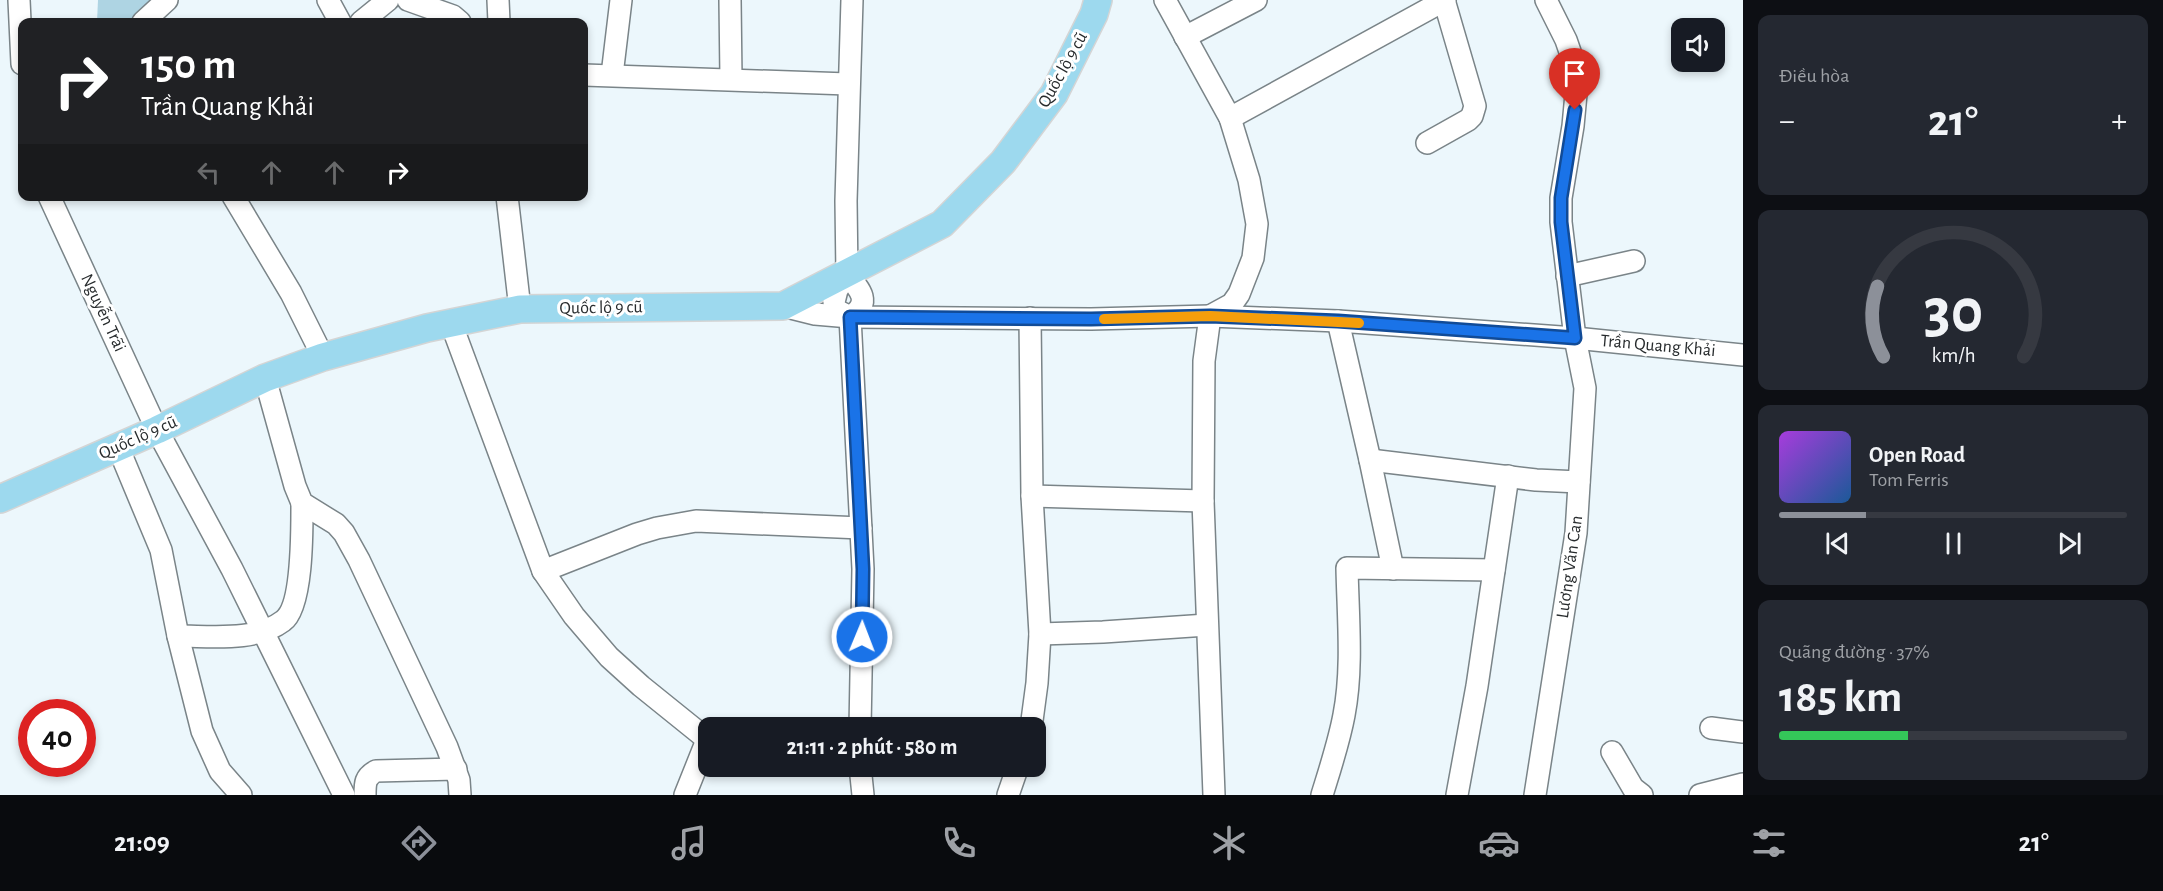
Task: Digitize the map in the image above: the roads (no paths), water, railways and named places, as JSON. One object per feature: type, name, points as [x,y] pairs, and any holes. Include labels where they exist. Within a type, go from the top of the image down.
[{"type":"main road","name":"Quốc lộ 9 cũ","points":[[0,499],[157,430],[265,378],[323,357],[451,323],[520,309],[783,306],[942,224],[1003,162],[1054,94],[1094,15],[1098,0]]},
{"type":"street","points":[[20,0],[21,18]]},
{"type":"street","points":[[147,18],[167,0]]},
{"type":"street","points":[[328,0],[338,18]]},
{"type":"street","points":[[366,18],[387,0]]},
{"type":"street","points":[[408,0],[455,18]]},
{"type":"street","points":[[498,0],[499,18]]},
{"type":"street","points":[[612,75],[621,0]]},
{"type":"street","points":[[730,0],[731,78]]},
{"type":"street","points":[[852,0],[848,84],[847,275],[837,290],[834,302],[836,310],[850,317],[863,569],[860,717]]},
{"type":"street","points":[[1165,0],[1230,118],[1249,180],[1257,224],[1253,258],[1239,294],[1232,304],[1210,316],[1204,361],[1203,501],[1214,795]]},
{"type":"street","points":[[1185,37],[1256,0]]},
{"type":"street","points":[[1230,118],[1444,0],[1475,106],[1471,118],[1427,143]]},
{"type":"street","name":"Lương Văn Can","points":[[1534,795],[1576,533],[1585,388],[1575,338],[1561,222],[1561,198],[1573,126],[1577,82],[1573,57],[1546,0]]},
{"type":"street","points":[[588,75],[731,78],[848,84]]},
{"type":"street","name":"Nguyễn Trãi","points":[[56,201],[157,430],[232,569],[344,795]]},
{"type":"street","points":[[236,201],[291,293],[323,357]]},
{"type":"street","points":[[508,201],[520,309]]},
{"type":"street","points":[[1567,276],[1634,261]]},
{"type":"street","name":"Trần Quang Khải","points":[[783,306],[815,314],[850,317],[1091,319],[1210,316],[1338,321],[1575,338],[1743,355]]},
{"type":"street","points":[[1030,318],[1032,496],[1040,634],[1037,682],[1032,717]]},
{"type":"street","points":[[1338,321],[1393,569]]},
{"type":"street","points":[[451,323],[543,571],[574,616],[609,657],[698,732]]},
{"type":"street","points":[[178,636],[245,635],[262,631],[285,620],[294,603],[300,565],[302,504],[265,378]]},
{"type":"street","points":[[118,447],[161,549],[195,709],[206,741],[220,771],[242,795]]},
{"type":"street","points":[[1370,460],[1579,482]]},
{"type":"street","points":[[1457,795],[1477,686],[1508,476]]},
{"type":"street","points":[[1032,496],[1203,501]]},
{"type":"street","points":[[302,504],[336,524],[344,533],[359,560],[456,769],[460,795]]},
{"type":"street","points":[[543,571],[637,534],[696,521],[861,528]]},
{"type":"street","points":[[1322,795],[1340,734],[1346,701],[1347,568],[1494,570]]},
{"type":"street","points":[[1040,634],[1207,626]]},
{"type":"street","points":[[1711,728],[1743,732]]},
{"type":"street","points":[[1612,752],[1629,783],[1642,795]]},
{"type":"street","points":[[685,795],[698,762]]},
{"type":"street","points":[[365,795],[365,780],[369,774],[376,771],[456,769]]},
{"type":"street","points":[[861,777],[863,795]]},
{"type":"street","points":[[1008,795],[1014,777]]},
{"type":"street","points":[[1700,795],[1743,784]]}]
